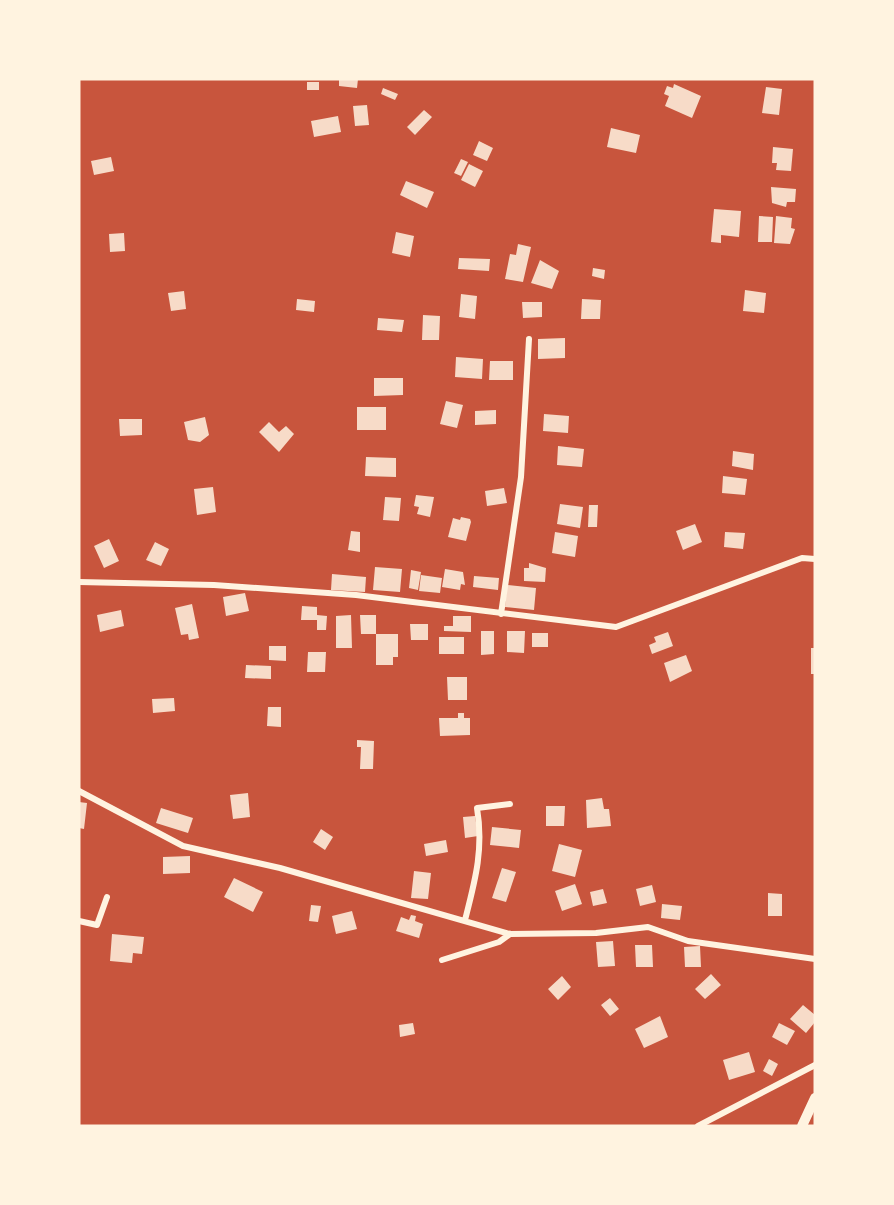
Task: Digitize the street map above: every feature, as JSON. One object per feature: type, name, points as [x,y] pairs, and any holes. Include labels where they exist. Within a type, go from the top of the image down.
[{"type":"highway","points":[[802,1126],[815,1098]]},
{"type":"street","points":[[501,614],[521,477],[529,339]]},
{"type":"street","points":[[79,582],[214,585],[343,594],[616,627],[718,586],[802,558],[815,558]]},
{"type":"street","points":[[79,791],[183,846],[280,868],[510,934],[596,933],[648,927],[688,941],[815,959]]},
{"type":"street","points":[[465,920],[479,873],[481,847],[477,808],[510,804]]},
{"type":"street","points":[[79,921],[97,925],[107,897]]},
{"type":"street","points":[[442,960],[499,942],[510,934]]},
{"type":"street","points":[[698,1126],[815,1066]]},
{"type":"building","points":[[339,79],[358,79],[357,88],[339,86]]},
{"type":"building","points":[[307,82],[319,82],[319,90],[307,90]]},
{"type":"building","points":[[674,84],[701,96],[692,118],[665,106],[669,96],[664,94],[667,86],[673,88]]},
{"type":"building","points":[[766,87],[782,89],[779,115],[762,113]]},
{"type":"building","points":[[383,88],[398,94],[395,100],[381,94]]},
{"type":"building","points":[[367,105],[369,125],[355,126],[353,106]]},
{"type":"building","points":[[424,110],[432,117],[415,135],[407,127]]},
{"type":"building","points":[[338,116],[341,132],[314,137],[311,121]]},
{"type":"building","points":[[611,128],[640,135],[636,153],[607,147]]},
{"type":"building","points":[[479,141],[493,148],[487,161],[473,155]]},
{"type":"building","points":[[773,147],[793,149],[791,171],[776,170],[777,163],[772,163]]},
{"type":"building","points":[[111,157],[114,171],[94,175],[91,161]]},
{"type":"building","points":[[461,159],[468,162],[461,176],[454,173]]},
{"type":"building","points":[[469,164],[483,171],[475,187],[461,180]]},
{"type":"building","points":[[406,181],[434,192],[427,208],[400,195]]},
{"type":"building","points":[[771,187],[796,189],[795,202],[787,202],[786,207],[772,203]]},
{"type":"building","points":[[714,209],[741,211],[739,237],[721,235],[721,243],[711,242]]},
{"type":"building","points":[[759,216],[773,217],[772,242],[758,242]]},
{"type":"building","points":[[776,216],[792,218],[791,228],[795,229],[790,244],[774,243]]},
{"type":"building","points":[[396,232],[414,236],[410,257],[392,253]]},
{"type":"building","points":[[124,233],[125,251],[110,252],[109,234]]},
{"type":"building","points":[[518,244],[531,247],[523,282],[505,279],[510,254],[516,255]]},
{"type":"building","points":[[459,258],[490,259],[489,271],[458,269]]},
{"type":"building","points":[[540,260],[559,271],[552,289],[531,283]]},
{"type":"building","points":[[593,268],[605,270],[604,279],[592,276]]},
{"type":"building","points":[[745,290],[766,293],[764,313],[743,311]]},
{"type":"building","points":[[184,291],[186,309],[171,311],[168,293]]},
{"type":"building","points":[[461,294],[477,296],[475,319],[459,317]]},
{"type":"building","points":[[297,299],[315,301],[314,312],[296,310]]},
{"type":"building","points":[[582,299],[601,300],[600,319],[581,319]]},
{"type":"building","points":[[522,302],[542,302],[542,317],[523,318]]},
{"type":"building","points":[[423,315],[440,316],[439,340],[422,340]]},
{"type":"building","points":[[378,318],[404,320],[402,332],[377,330]]},
{"type":"building","points":[[565,338],[565,358],[538,359],[538,339]]},
{"type":"building","points":[[456,357],[483,359],[482,379],[455,377]]},
{"type":"building","points":[[490,361],[513,361],[513,380],[489,380]]},
{"type":"building","points":[[374,378],[403,378],[403,395],[374,396]]},
{"type":"building","points":[[446,401],[463,405],[457,428],[440,424]]},
{"type":"building","points":[[357,407],[386,407],[386,430],[357,430]]},
{"type":"building","points":[[496,410],[496,424],[475,425],[475,411]]},
{"type":"building","points":[[544,414],[569,416],[568,433],[543,431]]},
{"type":"building","points":[[205,417],[209,435],[200,442],[188,440],[184,422]]},
{"type":"building","points":[[119,419],[142,419],[142,435],[120,436]]},
{"type":"building","points":[[269,422],[279,432],[286,426],[294,434],[279,452],[259,432]]},
{"type":"building","points":[[558,446],[584,449],[582,467],[557,465]]},
{"type":"building","points":[[733,451],[754,454],[753,470],[732,466]]},
{"type":"building","points":[[366,457],[396,458],[396,477],[365,476]]},
{"type":"building","points":[[723,476],[747,479],[745,495],[722,493]]},
{"type":"building","points":[[213,487],[216,512],[197,515],[194,489]]},
{"type":"building","points":[[504,488],[507,503],[487,506],[485,491]]},
{"type":"building","points":[[416,495],[434,497],[430,517],[417,514],[419,507],[414,506]]},
{"type":"building","points":[[385,497],[401,498],[399,521],[383,520]]},
{"type":"building","points":[[560,504],[583,507],[580,528],[557,524]]},
{"type":"building","points":[[589,505],[598,505],[597,527],[588,527]]},
{"type":"building","points":[[461,517],[470,519],[471,522],[466,541],[448,537],[453,518],[460,520]]},
{"type":"building","points":[[695,524],[702,542],[683,550],[676,531]]},
{"type":"building","points":[[351,531],[360,532],[360,552],[348,550]]},
{"type":"building","points":[[555,532],[578,536],[575,557],[552,553]]},
{"type":"building","points":[[725,532],[745,533],[743,549],[724,547]]},
{"type":"building","points":[[109,539],[119,561],[104,568],[94,546]]},
{"type":"building","points":[[155,542],[169,549],[161,566],[146,560]]},
{"type":"building","points":[[529,563],[546,568],[545,582],[524,581],[524,568],[529,568]]},
{"type":"building","points":[[375,567],[402,569],[400,592],[373,590]]},
{"type":"building","points":[[445,569],[463,572],[465,585],[461,584],[460,590],[442,587]]},
{"type":"building","points":[[411,570],[421,572],[418,590],[409,588]]},
{"type":"building","points":[[332,574],[366,577],[365,592],[331,590]]},
{"type":"building","points":[[421,575],[442,578],[440,593],[419,591]]},
{"type":"building","points":[[474,576],[499,578],[498,590],[473,587]]},
{"type":"building","points":[[507,585],[536,588],[534,610],[505,607]]},
{"type":"building","points":[[245,593],[249,611],[226,616],[223,597]]},
{"type":"building","points":[[192,604],[199,638],[189,640],[188,634],[181,635],[175,608]]},
{"type":"building","points":[[302,606],[317,607],[317,615],[327,616],[326,630],[317,630],[317,620],[301,620]]},
{"type":"building","points":[[121,610],[124,626],[100,632],[97,615]]},
{"type":"building","points":[[351,615],[352,648],[336,648],[336,616]]},
{"type":"building","points":[[360,615],[376,615],[376,634],[361,634]]},
{"type":"building","points":[[453,616],[471,616],[471,632],[444,631],[444,626],[453,626]]},
{"type":"building","points":[[410,624],[428,624],[428,640],[411,640]]},
{"type":"building","points":[[481,631],[494,631],[494,654],[481,655]]},
{"type":"building","points":[[507,631],[525,631],[524,653],[507,652]]},
{"type":"building","points":[[668,632],[673,646],[652,654],[649,645],[656,642],[654,637]]},
{"type":"building","points":[[532,633],[548,633],[548,647],[532,647]]},
{"type":"building","points":[[376,634],[398,634],[398,657],[393,657],[393,665],[376,665]]},
{"type":"building","points":[[439,637],[464,637],[464,654],[439,654]]},
{"type":"building","points":[[269,646],[286,646],[286,661],[269,660]]},
{"type":"building","points":[[811,648],[815,648],[815,674],[811,674]]},
{"type":"building","points":[[308,652],[326,652],[325,672],[307,672]]},
{"type":"building","points":[[686,655],[692,671],[670,682],[664,663]]},
{"type":"building","points":[[246,665],[271,666],[271,679],[245,678]]},
{"type":"building","points":[[447,677],[467,677],[467,700],[448,700]]},
{"type":"building","points":[[174,698],[175,711],[153,713],[152,699]]},
{"type":"building","points":[[268,707],[281,707],[281,727],[267,726]]},
{"type":"building","points":[[458,713],[464,713],[464,718],[470,718],[470,735],[440,736],[439,718],[458,718]]},
{"type":"building","points":[[357,740],[374,741],[373,769],[360,769],[361,747],[357,747]]},
{"type":"building","points":[[248,793],[250,817],[233,819],[230,795]]},
{"type":"building","points":[[602,798],[604,809],[609,809],[611,826],[587,828],[586,800]]},
{"type":"building","points":[[79,802],[87,803],[84,829],[79,828]]},
{"type":"building","points":[[546,806],[565,806],[564,826],[546,826]]},
{"type":"building","points":[[161,808],[193,818],[188,833],[156,823]]},
{"type":"building","points":[[475,816],[478,836],[465,838],[463,817]]},
{"type":"building","points":[[492,827],[521,830],[519,848],[490,845]]},
{"type":"building","points":[[321,829],[333,837],[325,850],[313,842]]},
{"type":"building","points":[[446,840],[448,852],[426,856],[424,844]]},
{"type":"building","points":[[559,844],[582,850],[575,877],[552,871]]},
{"type":"building","points":[[190,856],[190,873],[163,874],[163,857]]},
{"type":"building","points":[[502,868],[516,872],[506,902],[492,898]]},
{"type":"building","points":[[414,871],[431,873],[428,899],[411,898]]},
{"type":"building","points":[[234,878],[263,892],[253,912],[224,897]]},
{"type":"building","points":[[575,884],[582,904],[562,911],[555,891]]},
{"type":"building","points":[[652,885],[656,902],[640,906],[636,889]]},
{"type":"building","points":[[603,889],[607,903],[593,906],[590,892]]},
{"type":"building","points":[[768,893],[782,894],[782,916],[768,916]]},
{"type":"building","points":[[662,904],[682,906],[680,920],[661,918]]},
{"type":"building","points":[[311,905],[321,906],[318,922],[309,921]]},
{"type":"building","points":[[352,911],[357,929],[336,934],[332,916]]},
{"type":"building","points":[[411,915],[416,916],[415,921],[423,924],[419,938],[396,931],[401,917],[409,920]]},
{"type":"building","points":[[112,934],[144,937],[142,954],[133,953],[132,963],[110,961]]},
{"type":"building","points":[[613,941],[615,966],[598,967],[596,942]]},
{"type":"building","points":[[635,945],[652,945],[653,967],[636,967]]},
{"type":"building","points":[[700,946],[701,967],[685,967],[684,947]]},
{"type":"building","points":[[711,974],[721,985],[705,999],[695,989]]},
{"type":"building","points":[[562,976],[571,987],[558,1000],[548,989]]},
{"type":"building","points":[[610,998],[619,1009],[610,1016],[601,1005]]},
{"type":"building","points":[[803,1005],[815,1015],[815,1022],[806,1033],[790,1019]]},
{"type":"building","points":[[660,1016],[668,1037],[644,1048],[635,1029]]},
{"type":"building","points":[[413,1023],[415,1034],[400,1037],[399,1025]]},
{"type":"building","points":[[779,1023],[795,1031],[787,1045],[772,1037]]},
{"type":"building","points":[[749,1052],[755,1072],[729,1080],[723,1060]]},
{"type":"building","points":[[769,1059],[778,1064],[772,1076],[763,1071]]}]
